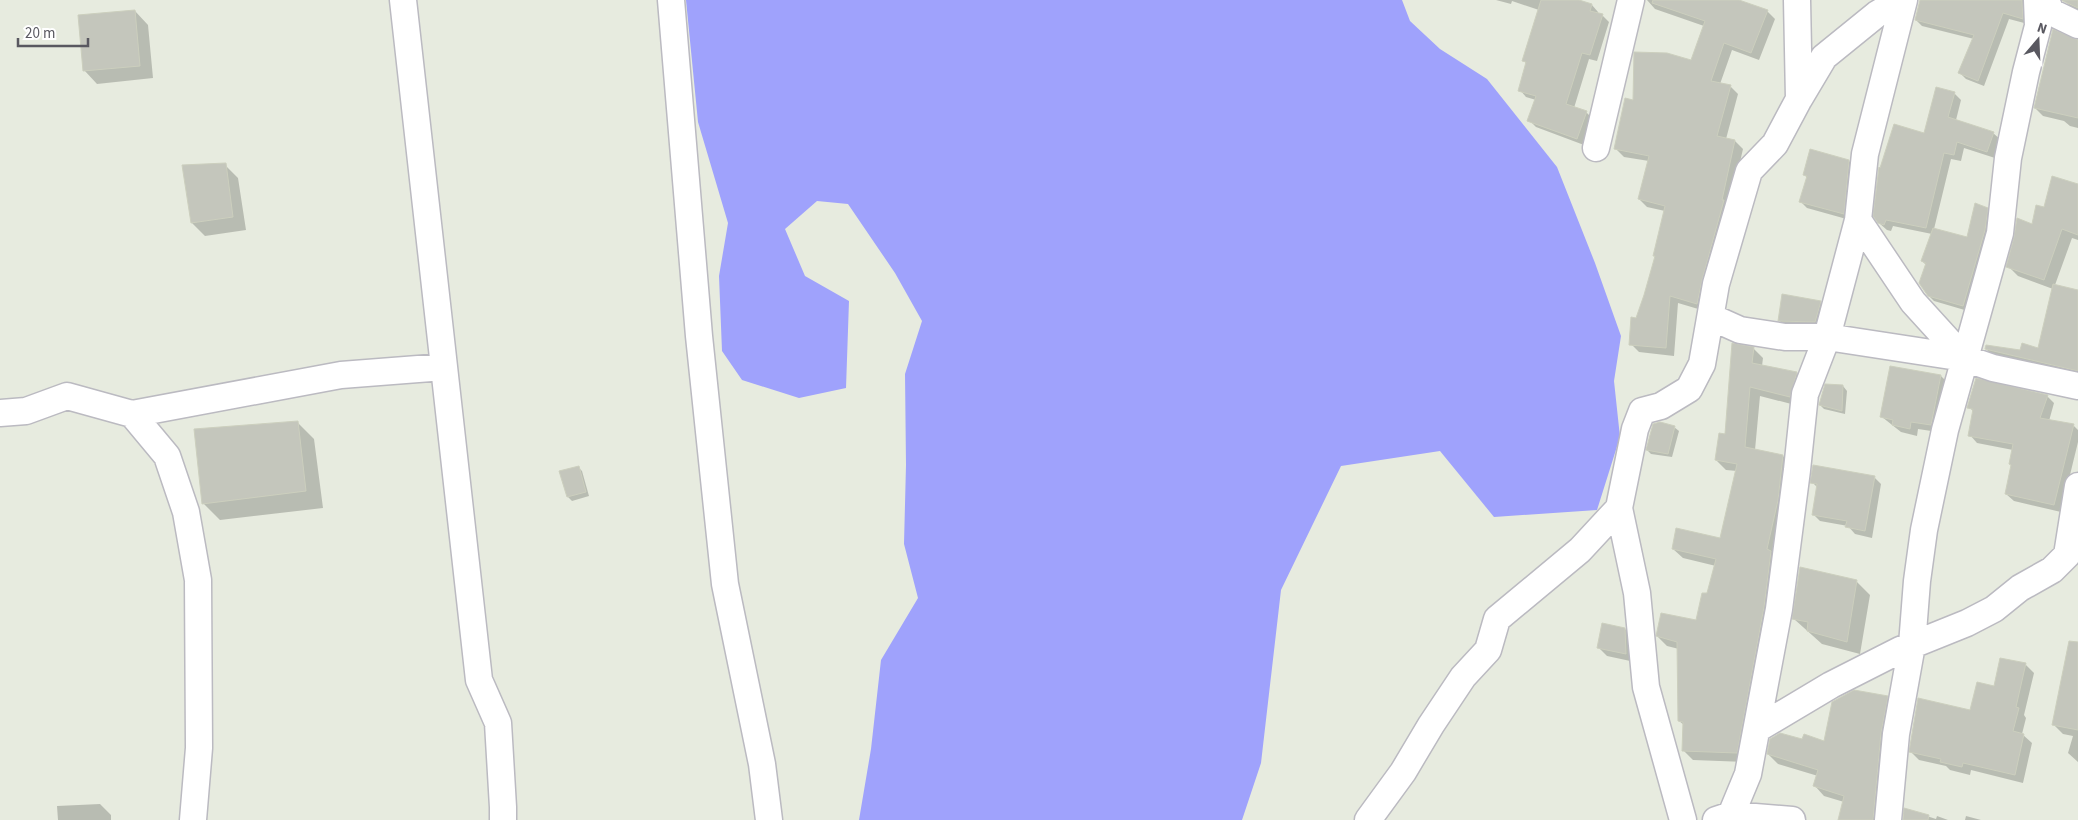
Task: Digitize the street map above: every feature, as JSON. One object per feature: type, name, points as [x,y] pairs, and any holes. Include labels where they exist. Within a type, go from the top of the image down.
[{"type":"street","points":[[386,0],[404,9],[479,680],[498,723],[504,807],[502,820]]},
{"type":"street","points":[[671,0],[699,336],[725,584],[762,764],[769,820]]},
{"type":"street","points":[[1596,148],[1632,0]]},
{"type":"street","points":[[1797,0],[1799,98]]},
{"type":"street","points":[[1684,820],[1646,687],[1637,593],[1618,508],[1635,429],[1642,411],[1661,406],[1689,389],[1702,364],[1716,284],[1749,171],[1775,144],[1799,98],[1824,57],[1877,14],[1903,0]]},
{"type":"street","points":[[1792,820],[1724,818],[1748,774],[1779,609],[1805,394],[1827,337],[1858,220],[1865,154],[1903,0]]},
{"type":"street","points":[[1888,820],[1896,734],[1912,645],[1916,581],[1934,476],[1944,430],[2000,233],[2008,158],[2026,72],[2038,26],[2037,0]]},
{"type":"street","points":[[2046,0],[2051,12],[2078,25]]},
{"type":"street","points":[[1858,220],[1914,302],[1964,358]]},
{"type":"street","points":[[1710,317],[1740,330],[1785,337],[1827,337],[1964,358],[1993,368],[2078,386]]},
{"type":"street","points":[[0,413],[26,411],[67,396],[132,414],[340,375],[444,367]]},
{"type":"street","points":[[132,414],[167,456],[186,512],[198,580],[199,748],[193,820]]},
{"type":"street","points":[[1756,729],[1831,684],[1912,645],[1985,614],[2020,588],[2052,570],[2067,555],[2078,486]]},
{"type":"street","points":[[1368,820],[1404,772],[1430,725],[1463,677],[1488,650],[1497,618],[1580,550],[1618,508]]},
{"type":"water","points":[[686,0],[1402,0],[1410,21],[1440,49],[1487,79],[1557,167],[1595,263],[1621,336],[1614,381],[1620,437],[1597,510],[1494,517],[1440,451],[1341,466],[1281,590],[1261,763],[1242,820],[859,820],[871,749],[881,660],[918,598],[904,544],[906,465],[905,374],[922,321],[895,273],[848,204],[817,201],[785,229],[805,276],[849,301],[846,388],[799,398],[742,380],[722,351],[719,276],[728,223],[698,122]]},
{"type":"building","points":[[1541,0],[1579,0],[1592,4],[1590,11],[1603,14],[1590,55],[1582,53],[1566,104],[1587,111],[1577,139],[1527,121],[1536,96],[1518,91],[1526,62],[1522,61]]},
{"type":"building","points":[[1653,0],[1739,0],[1768,10],[1751,53],[1724,43],[1711,81],[1731,85],[1717,136],[1735,140],[1722,200],[1724,200],[1697,304],[1670,296],[1666,348],[1629,345],[1631,317],[1636,318],[1644,295],[1655,256],[1653,256],[1665,206],[1638,199],[1649,156],[1614,149],[1625,98],[1633,100],[1634,52],[1667,53],[1691,60],[1705,21],[1652,3]]},
{"type":"building","points":[[1920,0],[2022,0],[2023,19],[2003,13],[1978,81],[1958,73],[1974,35],[1915,20]]},
{"type":"building","points":[[2078,0],[2078,8],[2063,1]]},
{"type":"building","points":[[135,10],[140,66],[83,71],[78,15]]},
{"type":"building","points":[[2053,29],[2078,40],[2078,118],[2034,108]]},
{"type":"building","points":[[1936,87],[1955,92],[1948,117],[1994,132],[1987,152],[1957,142],[1954,155],[1944,153],[1926,228],[1886,220],[1884,225],[1878,223],[1873,216],[1879,167],[1894,124],[1924,133]]},
{"type":"building","points":[[1810,149],[1849,160],[1844,214],[1799,202],[1807,176],[1803,175]]},
{"type":"building","points":[[226,163],[233,217],[191,223],[182,165]]},
{"type":"building","points":[[2052,176],[2078,184],[2078,235],[2062,229],[2044,280],[2006,267],[2017,218],[2032,224],[2036,205],[2044,207]]},
{"type":"building","points":[[1975,203],[1988,208],[1985,230],[1963,306],[1928,296],[1919,283],[1926,263],[1921,261],[1933,228],[1967,237]]},
{"type":"building","points":[[2053,284],[2078,290],[2078,371],[1985,349],[1986,345],[2020,350],[2022,343],[2038,348]]},
{"type":"building","points":[[1782,294],[1821,301],[1815,322],[1778,321]]},
{"type":"building","points":[[1732,343],[1754,347],[1752,363],[1797,372],[1790,397],[1750,387],[1745,447],[1783,455],[1778,500],[1767,549],[1771,551],[1764,607],[1737,753],[1682,751],[1683,722],[1678,721],[1677,642],[1656,636],[1661,613],[1696,620],[1702,593],[1707,593],[1716,559],[1672,549],[1676,528],[1720,538],[1737,464],[1715,460],[1719,433],[1725,434]]},
{"type":"building","points":[[1890,366],[1941,375],[1931,425],[1911,422],[1910,429],[1892,425],[1893,420],[1880,417]]},
{"type":"building","points":[[1976,378],[2048,395],[2040,418],[2074,424],[2054,505],[2005,494],[2013,444],[1968,436],[1973,409],[1967,408]]},
{"type":"building","points":[[1825,384],[1843,385],[1842,411],[1819,405]]},
{"type":"building","points":[[298,421],[306,491],[202,504],[194,429]]},
{"type":"building","points":[[1660,422],[1675,426],[1668,454],[1646,450],[1653,424]]},
{"type":"building","points":[[1813,465],[1875,476],[1865,531],[1845,527],[1847,521],[1812,515],[1817,484],[1810,483]]},
{"type":"building","points":[[579,466],[586,492],[567,497],[559,471]]},
{"type":"building","points":[[1800,567],[1857,580],[1847,642],[1807,631],[1808,622],[1792,619]]},
{"type":"building","points":[[1602,623],[1625,628],[1626,654],[1597,648]]},
{"type":"building","points":[[2069,641],[2078,642],[2078,730],[2052,725]]},
{"type":"building","points":[[2000,658],[2026,663],[2016,707],[2019,708],[2013,731],[2024,734],[2015,775],[1963,763],[1962,767],[1940,762],[1941,759],[1909,752],[1918,698],[1970,710],[1977,682],[1994,686]]},
{"type":"building","points":[[1854,690],[1888,696],[1881,733],[1873,820],[1838,820],[1844,796],[1813,786],[1818,770],[1767,754],[1770,739],[1780,733],[1802,739],[1804,734],[1824,741],[1832,702]]},
{"type":"building","points":[[1904,808],[1929,815],[1928,820],[1903,820]]}]
